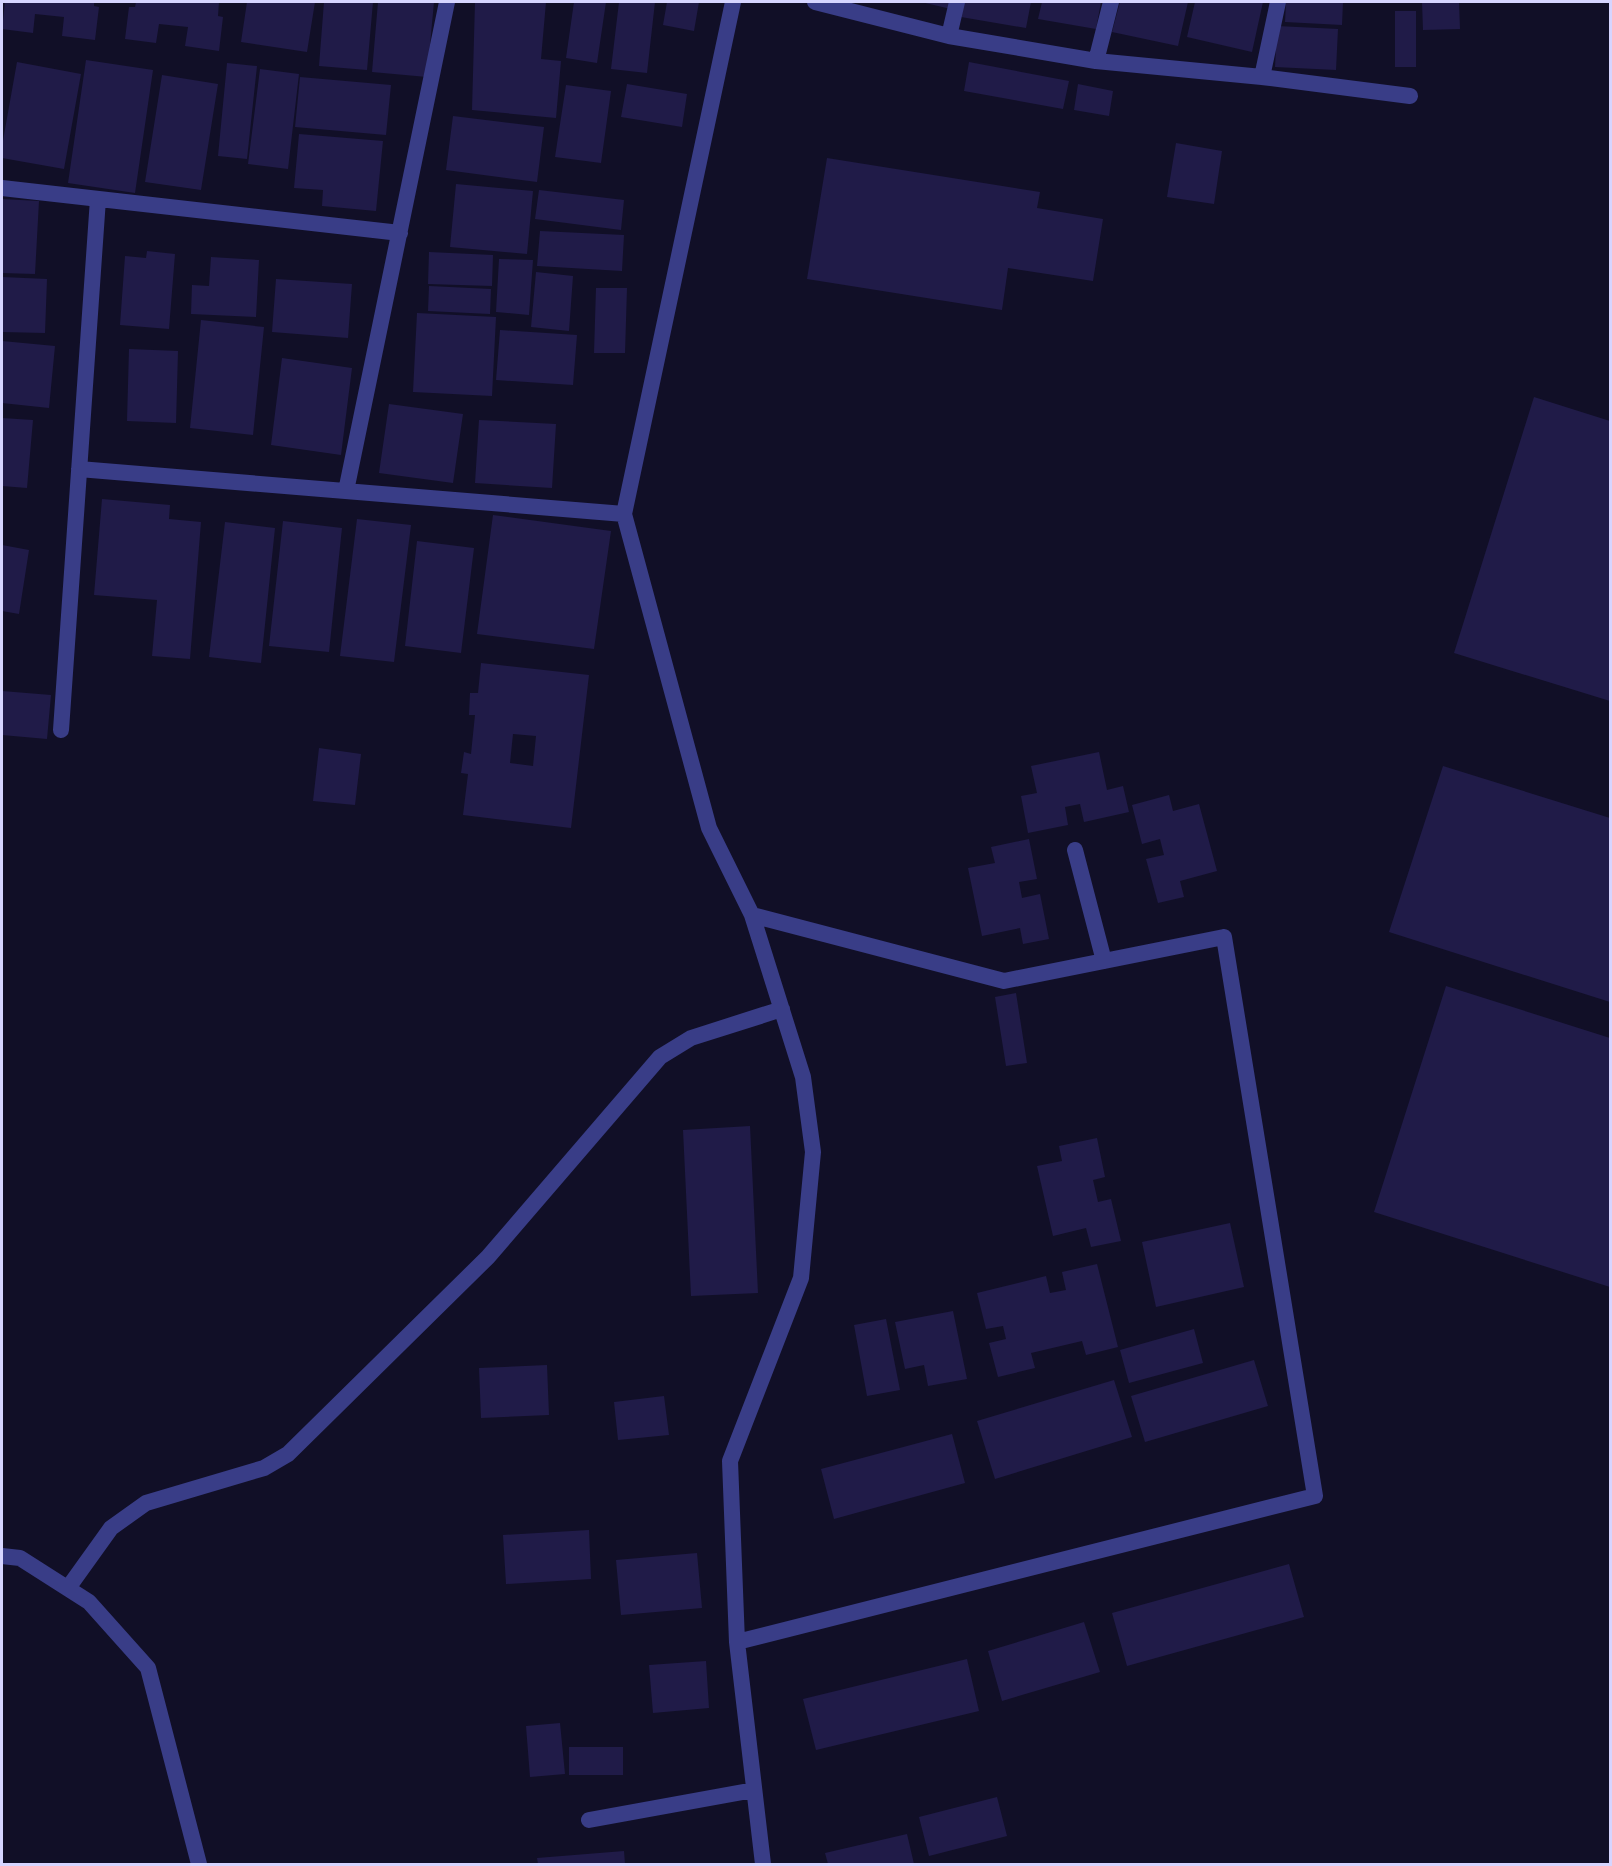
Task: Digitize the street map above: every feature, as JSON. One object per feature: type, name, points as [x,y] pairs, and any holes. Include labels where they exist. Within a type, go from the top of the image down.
[{"type":"street","points":[[346,491],[447,2]]},
{"type":"street","points":[[733,2],[624,514],[709,828],[752,915],[803,1077],[813,1152],[801,1278],[730,1461],[737,1642],[763,1864]]},
{"type":"street","points":[[815,2],[949,36],[1096,61],[1262,77],[1410,96]]},
{"type":"street","points":[[949,36],[957,2]]},
{"type":"street","points":[[1096,61],[1111,2]]},
{"type":"street","points":[[1262,77],[1278,2]]},
{"type":"street","points":[[2,188],[400,233]]},
{"type":"street","points":[[61,730],[98,199]]},
{"type":"street","points":[[79,470],[624,514]]},
{"type":"street","points":[[1075,850],[1104,961]]},
{"type":"street","points":[[737,1642],[1315,1496],[1224,937],[1004,981],[752,915]]},
{"type":"street","points":[[68,1588],[111,1528],[146,1503],[264,1468],[288,1454],[488,1257],[660,1057],[691,1038],[782,1009]]},
{"type":"street","points":[[2,1556],[20,1558],[89,1602],[148,1668],[198,1864]]},
{"type":"street","points":[[589,1820],[754,1790]]},
{"type":"building","points":[[5,2],[94,2],[94,6],[99,7],[95,40],[62,36],[64,17],[35,14],[33,33],[2,29]]},
{"type":"building","points":[[136,2],[219,2],[218,16],[223,17],[219,51],[185,46],[188,27],[159,24],[156,43],[125,39],[129,7],[135,7]]},
{"type":"building","points":[[247,2],[315,2],[307,52],[241,42]]},
{"type":"building","points":[[324,2],[373,2],[367,70],[319,66]]},
{"type":"building","points":[[378,2],[434,2],[427,77],[372,72]]},
{"type":"building","points":[[475,2],[546,2],[541,59],[561,61],[556,118],[472,110]]},
{"type":"building","points":[[574,2],[606,2],[597,63],[566,58]]},
{"type":"building","points":[[619,2],[655,2],[647,73],[611,69]]},
{"type":"building","points":[[667,2],[699,2],[694,31],[663,25]]},
{"type":"building","points":[[921,2],[953,2],[951,9]]},
{"type":"building","points":[[964,2],[1031,2],[1026,28],[961,17]]},
{"type":"building","points":[[1042,2],[1101,2],[1096,29],[1038,19]]},
{"type":"building","points":[[1120,2],[1188,2],[1178,46],[1112,32]]},
{"type":"building","points":[[1195,2],[1263,2],[1252,52],[1187,37]]},
{"type":"building","points":[[1286,2],[1343,2],[1342,25],[1285,22]]},
{"type":"building","points":[[1422,2],[1459,2],[1460,29],[1423,30]]},
{"type":"building","points":[[1395,11],[1416,11],[1416,67],[1395,67]]},
{"type":"building","points":[[1277,26],[1338,29],[1336,70],[1275,67]]},
{"type":"building","points":[[86,60],[153,70],[135,193],[68,183]]},
{"type":"building","points":[[17,62],[81,74],[64,169],[2,158],[2,146]]},
{"type":"building","points":[[969,62],[1069,81],[1063,109],[964,91]]},
{"type":"building","points":[[227,63],[257,66],[247,159],[218,156]]},
{"type":"building","points":[[260,69],[299,74],[288,169],[248,164]]},
{"type":"building","points":[[162,75],[218,84],[201,190],[145,182]]},
{"type":"building","points":[[300,77],[391,85],[386,135],[295,127]]},
{"type":"building","points":[[627,84],[687,94],[682,127],[621,117]]},
{"type":"building","points":[[1078,84],[1113,91],[1109,116],[1074,110]]},
{"type":"building","points":[[566,85],[611,91],[601,163],[555,157]]},
{"type":"building","points":[[453,116],[544,127],[537,182],[446,170]]},
{"type":"building","points":[[299,134],[383,141],[376,211],[322,206],[323,190],[294,188]]},
{"type":"building","points":[[1176,143],[1222,151],[1214,204],[1167,197]]},
{"type":"building","points":[[827,158],[1040,192],[1037,208],[1103,219],[1093,281],[1008,268],[1002,310],[807,279]]},
{"type":"building","points":[[456,184],[533,191],[527,254],[450,247]]},
{"type":"building","points":[[539,190],[624,200],[621,230],[535,219]]},
{"type":"building","points":[[2,199],[39,201],[35,274],[2,273]]},
{"type":"building","points":[[540,231],[624,235],[622,271],[537,266]]},
{"type":"building","points":[[147,251],[175,254],[169,329],[120,325],[125,256],[146,258]]},
{"type":"building","points":[[429,252],[493,255],[492,286],[428,284]]},
{"type":"building","points":[[211,257],[259,260],[256,317],[191,314],[192,285],[209,286]]},
{"type":"building","points":[[499,259],[533,260],[529,315],[496,312]]},
{"type":"building","points":[[536,272],[573,276],[569,331],[531,327]]},
{"type":"building","points":[[2,277],[47,279],[45,333],[2,332]]},
{"type":"building","points":[[276,279],[352,284],[348,338],[272,332]]},
{"type":"building","points":[[429,286],[491,289],[490,314],[428,311]]},
{"type":"building","points":[[596,288],[627,288],[625,353],[594,353]]},
{"type":"building","points":[[417,313],[496,317],[492,396],[413,392]]},
{"type":"building","points":[[201,320],[264,327],[253,435],[190,428]]},
{"type":"building","points":[[500,330],[577,335],[573,385],[496,380]]},
{"type":"building","points":[[2,341],[55,346],[49,408],[2,403]]},
{"type":"building","points":[[129,349],[178,351],[176,423],[127,421]]},
{"type":"building","points":[[282,358],[352,368],[341,455],[271,445]]},
{"type":"building","points":[[1534,397],[1610,421],[1610,701],[1454,653]]},
{"type":"building","points":[[389,404],[463,414],[453,483],[379,473]]},
{"type":"building","points":[[2,418],[33,420],[27,488],[2,486]]},
{"type":"building","points":[[479,420],[556,424],[552,488],[475,483]]},
{"type":"building","points":[[102,499],[170,505],[169,519],[201,522],[190,659],[152,656],[157,600],[94,595]]},
{"type":"building","points":[[493,515],[611,531],[594,649],[477,634]]},
{"type":"building","points":[[357,519],[411,525],[394,662],[340,656]]},
{"type":"building","points":[[283,521],[342,528],[329,652],[269,646]]},
{"type":"building","points":[[225,522],[275,528],[261,663],[209,657]]},
{"type":"building","points":[[417,541],[474,548],[461,653],[405,646]]},
{"type":"building","points":[[2,545],[29,550],[19,614],[2,611]]},
{"type":"building","points":[[481,663],[589,675],[571,828],[463,815],[468,774],[461,773],[464,752],[471,754],[475,715],[469,715],[470,693],[478,693]],"holes":[[[513,734],[536,736],[533,766],[510,763]]]},
{"type":"building","points":[[2,691],[51,695],[47,739],[2,735]]},
{"type":"building","points":[[319,748],[361,754],[355,805],[313,801]]},
{"type":"building","points":[[1099,752],[1107,790],[1123,786],[1129,812],[1084,822],[1080,804],[1065,807],[1068,825],[1028,833],[1021,796],[1037,793],[1031,766]]},
{"type":"building","points":[[1443,766],[1610,818],[1610,1002],[1389,932]]},
{"type":"building","points":[[1169,795],[1173,811],[1199,804],[1217,871],[1180,881],[1184,897],[1158,903],[1146,859],[1164,855],[1160,839],[1142,844],[1132,805]]},
{"type":"building","points":[[1029,839],[1037,879],[1019,882],[1022,898],[1040,894],[1049,939],[1023,944],[1020,928],[982,936],[968,868],[995,863],[991,847]]},
{"type":"building","points":[[1446,986],[1610,1038],[1610,1287],[1374,1212]]},
{"type":"building","points":[[1016,993],[1027,1063],[1006,1066],[995,997]]},
{"type":"building","points":[[750,1126],[758,1293],[691,1296],[683,1130]]},
{"type":"building","points":[[1097,1138],[1105,1177],[1093,1180],[1098,1202],[1111,1199],[1121,1241],[1091,1247],[1086,1228],[1053,1236],[1037,1166],[1062,1161],[1059,1146]]},
{"type":"building","points":[[1230,1223],[1244,1287],[1156,1307],[1142,1242]]},
{"type":"building","points":[[1097,1264],[1118,1347],[1086,1355],[1082,1341],[1031,1353],[1035,1368],[998,1377],[989,1343],[1006,1339],[1003,1326],[986,1329],[977,1293],[1046,1276],[1050,1293],[1066,1290],[1062,1272]]},
{"type":"building","points":[[953,1311],[967,1379],[928,1386],[924,1365],[905,1369],[895,1322]]},
{"type":"building","points":[[886,1319],[900,1390],[867,1396],[854,1325]]},
{"type":"building","points":[[1194,1329],[1203,1363],[1129,1383],[1120,1350]]},
{"type":"building","points":[[1254,1360],[1268,1406],[1145,1442],[1131,1396]]},
{"type":"building","points":[[547,1365],[549,1415],[481,1418],[479,1368]]},
{"type":"building","points":[[1114,1380],[1132,1437],[995,1479],[977,1421]]},
{"type":"building","points":[[664,1396],[669,1435],[618,1440],[614,1402]]},
{"type":"building","points":[[952,1434],[965,1483],[834,1519],[821,1469]]},
{"type":"building","points":[[589,1530],[591,1579],[506,1584],[503,1535]]},
{"type":"building","points":[[697,1553],[702,1608],[621,1615],[616,1560]]},
{"type":"building","points":[[1289,1564],[1304,1617],[1127,1666],[1112,1613]]},
{"type":"building","points":[[1084,1622],[1100,1672],[1002,1701],[988,1651]]},
{"type":"building","points":[[967,1659],[979,1711],[816,1750],[803,1699]]},
{"type":"building","points":[[706,1661],[709,1708],[653,1713],[649,1665]]},
{"type":"building","points":[[560,1723],[565,1774],[530,1777],[526,1726]]},
{"type":"building","points":[[569,1747],[623,1747],[623,1775],[569,1775]]},
{"type":"building","points":[[997,1797],[1007,1836],[929,1856],[919,1817]]},
{"type":"building","points":[[907,1834],[914,1864],[828,1864],[825,1853]]},
{"type":"building","points":[[624,1851],[625,1864],[538,1864],[537,1858]]}]
